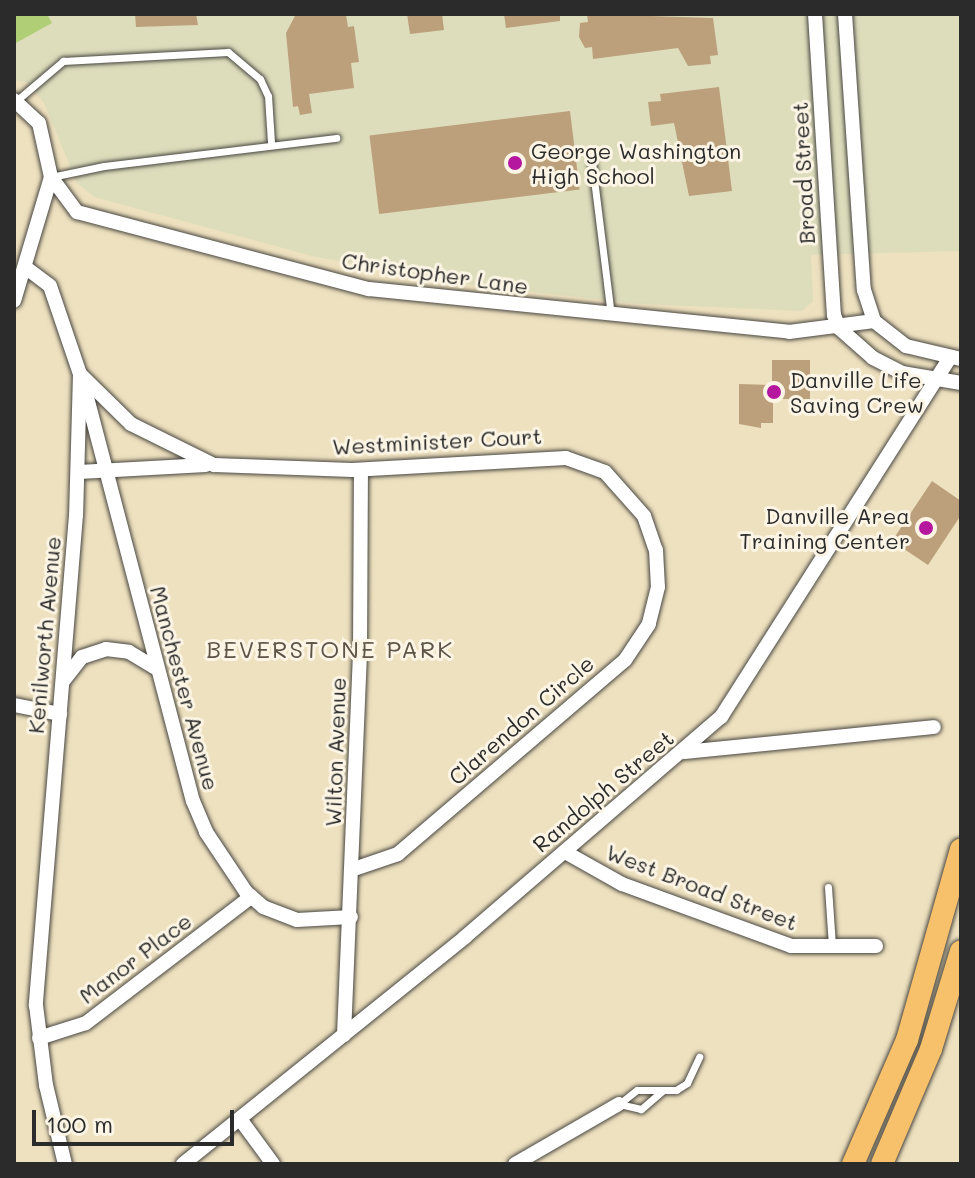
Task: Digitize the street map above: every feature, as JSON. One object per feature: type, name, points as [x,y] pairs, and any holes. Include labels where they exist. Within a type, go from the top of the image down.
[{"type":"main road","points":[[853,1164],[907,1040],[961,849]]},
{"type":"main road","points":[[882,1164],[931,1049],[961,951]]},
{"type":"street","name":"Broad Street","points":[[815,14],[834,315],[839,328]]},
{"type":"street","points":[[845,14],[864,290],[874,321],[906,346],[955,359]]},
{"type":"street","points":[[14,301],[51,177],[39,123],[15,101]]},
{"type":"street","name":"Christopher Lane","points":[[51,177],[77,212],[326,280],[425,297],[789,332],[839,328],[874,321]]},
{"type":"street","name":"Kenilworth Avenue","points":[[25,267],[50,286],[80,374],[79,472],[36,1005],[39,1038],[65,1164]]},
{"type":"street","points":[[839,328],[873,358],[902,373],[961,383]]},
{"type":"street","name":"Randolph Street","points":[[183,1164],[565,852],[721,717],[746,684],[935,381],[955,359]]},
{"type":"street","name":"Westminister Court","points":[[80,374],[131,424],[214,465]]},
{"type":"street","name":"Manchester Avenue","points":[[80,374],[193,801],[220,857],[251,897],[297,920],[351,917]]},
{"type":"street","name":"Westminister Court","points":[[79,472],[214,465],[361,470],[545,455],[586,464],[631,496],[651,533],[656,558]]},
{"type":"street","name":"Wilton Avenue","points":[[344,1035],[354,869],[361,470]]},
{"type":"street","name":"Clarendon Circle","points":[[354,869],[398,854],[625,660],[652,616],[656,558]]},
{"type":"street","points":[[63,682],[82,657],[106,649],[129,652],[157,669]]},
{"type":"street","points":[[14,705],[60,714]]},
{"type":"street","points":[[683,752],[934,727]]},
{"type":"street","name":"West Broad Street","points":[[565,852],[606,877],[791,946],[832,949],[876,946]]},
{"type":"street","name":"Manor Place","points":[[39,1038],[86,1023],[251,897]]},
{"type":"street","points":[[515,1164],[619,1104]]},
{"type":"street","points":[[240,1119],[273,1164]]},
{"type":"lane","points":[[15,101],[63,61],[228,52],[260,79],[268,96],[271,143]]},
{"type":"lane","points":[[51,177],[271,143],[336,138]]},
{"type":"lane","points":[[592,163],[611,317]]},
{"type":"lane","points":[[828,887],[832,949]]},
{"type":"lane","points":[[619,1104],[637,1090],[662,1091],[687,1083],[699,1057]]},
{"type":"lane","points":[[619,1104],[641,1109],[662,1091]]},
{"type":"shaded area","name":"George Washington High School","points":[[14,14],[961,14],[961,251],[811,255],[813,301],[802,311],[640,304],[478,286],[316,257],[94,197],[77,183],[44,103],[26,82],[14,80]]},
{"type":"green space","points":[[14,14],[47,14],[52,23],[14,44]]},
{"type":"building","points":[[135,14],[196,14],[198,25],[136,27]]},
{"type":"building","points":[[296,14],[346,15],[348,27],[354,26],[359,62],[351,63],[354,88],[309,94],[312,113],[300,115],[298,106],[293,107],[286,33]]},
{"type":"building","points":[[407,14],[442,14],[444,30],[410,34]]},
{"type":"building","points":[[504,14],[560,14],[560,21],[506,28]]},
{"type":"building","points":[[587,14],[713,18],[718,55],[710,56],[711,64],[688,66],[678,48],[593,59],[592,47],[585,48],[579,37],[580,23],[588,22]]},
{"type":"building","points":[[719,87],[732,191],[689,196],[674,123],[651,126],[648,102],[661,101],[660,94]]},
{"type":"building","points":[[570,111],[580,189],[379,214],[370,136]]},
{"type":"building","name":"Danville Life Saving Crew","points":[[772,360],[810,360],[810,399],[773,399],[773,423],[761,423],[761,428],[739,424],[739,384],[772,385]]},
{"type":"building","name":"Danville Area Training Center","points":[[932,481],[961,501],[961,515],[928,565],[892,541]]},
{"type":"place","name":"George Washington High School","points":[[515,163]]},
{"type":"place","name":"Danville Life Saving Crew","points":[[774,392]]},
{"type":"place","name":"Danville Area Training Center","points":[[926,528]]},
{"type":"district","name":"BEVERSTONE PARK","points":[[330,649]]}]
